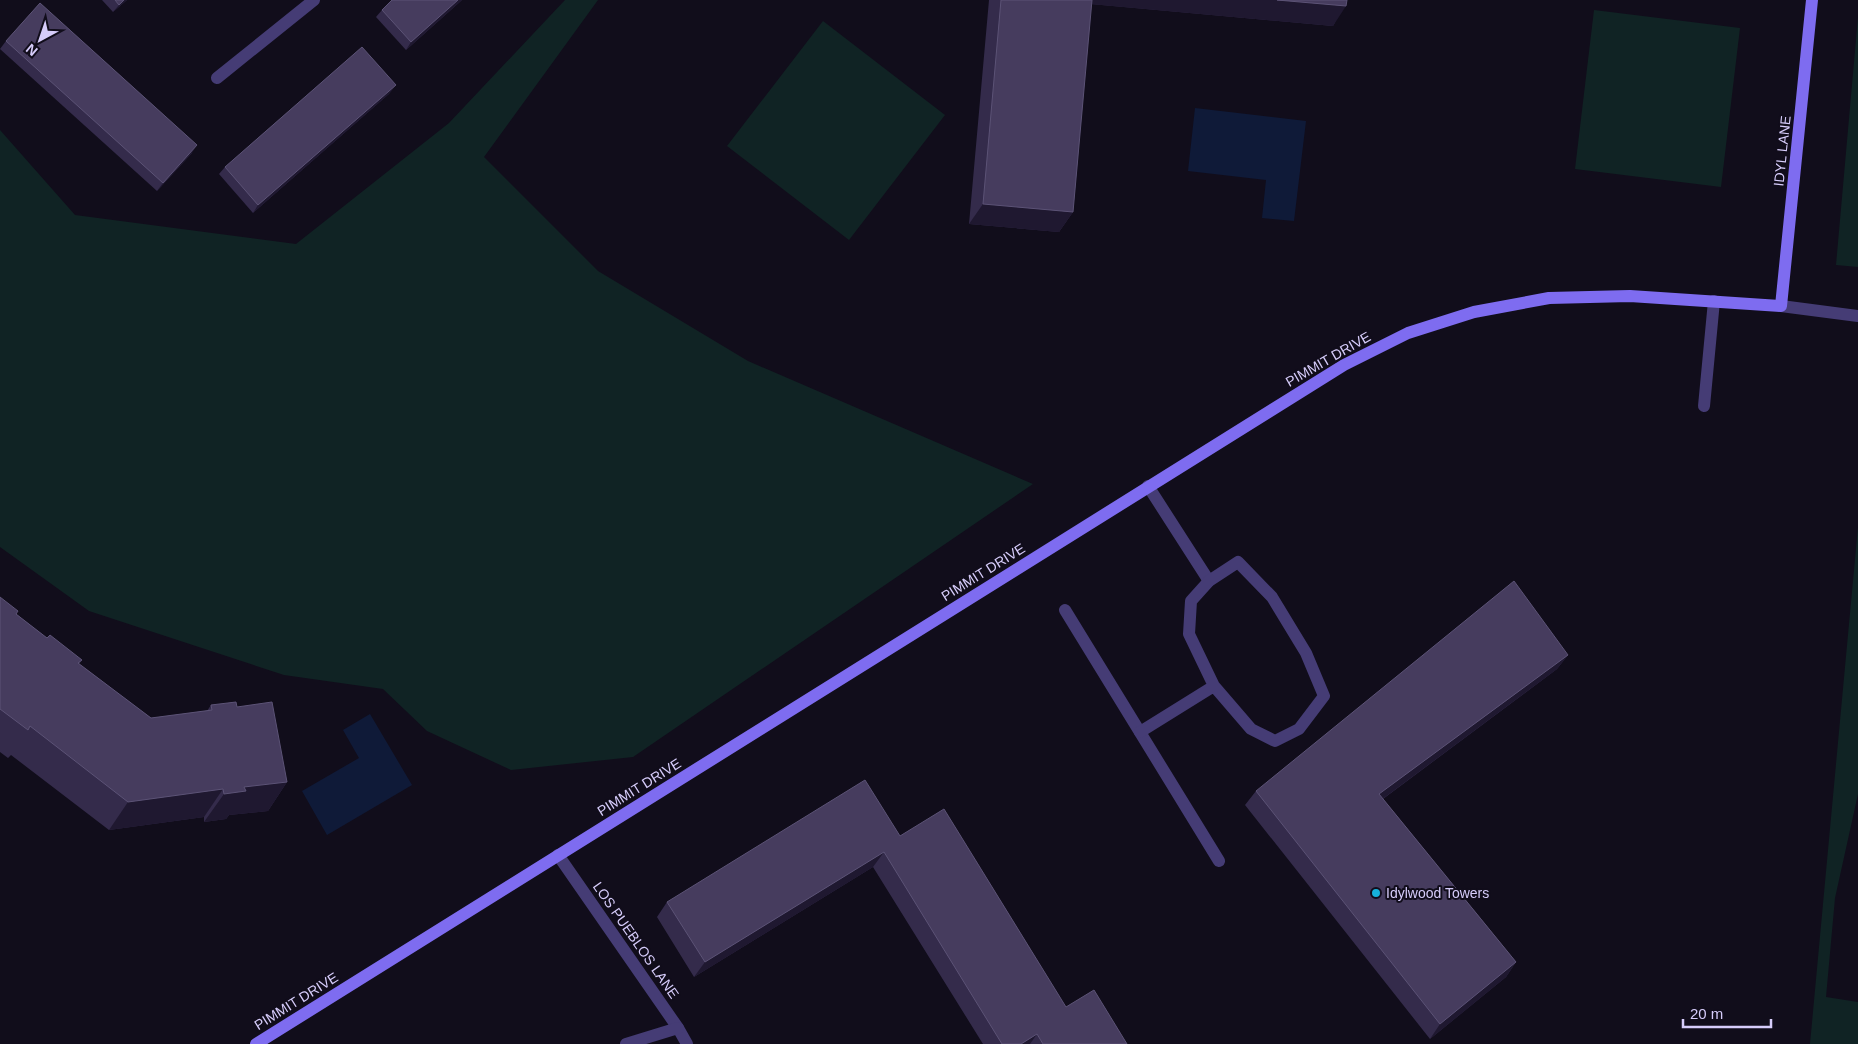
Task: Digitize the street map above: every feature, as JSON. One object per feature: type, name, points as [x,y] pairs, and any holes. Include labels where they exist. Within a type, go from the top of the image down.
[{"type":"street","points":[[217,78],[314,0]]},
{"type":"street","name":"IDYL LANE","points":[[1781,306],[1812,0]]},
{"type":"street","name":"PIMMIT DRIVE","points":[[256,1044],[1344,365],[1408,333],[1474,312],[1549,298],[1630,296],[1781,306]]},
{"type":"street","points":[[1704,406],[1714,301]]},
{"type":"street","points":[[1781,306],[1858,316]]},
{"type":"street","points":[[1148,486],[1209,581]]},
{"type":"street","points":[[1238,562],[1272,597],[1306,653],[1324,696],[1298,729],[1275,741],[1251,729],[1214,686],[1189,634],[1191,601],[1209,581],[1238,562]]},
{"type":"street","points":[[1065,610],[1219,861]]},
{"type":"street","points":[[1140,732],[1214,686]]},
{"type":"street","name":"LOS PUEBLOS LANE","points":[[558,855],[678,1028],[687,1044]]},
{"type":"street","points":[[626,1044],[678,1028]]},
{"type":"green space","points":[[565,0],[598,0],[484,157],[598,271],[748,361],[1033,484],[633,757],[511,770],[427,731],[383,689],[284,675],[89,611],[0,547],[0,130],[75,215],[296,244],[449,123]]},
{"type":"green space","points":[[1594,10],[1740,28],[1721,187],[1575,169]]},
{"type":"green space","points":[[1858,17],[1858,267],[1836,265]]},
{"type":"green space","points":[[823,21],[945,115],[849,240],[727,146]]},
{"type":"green space","points":[[1858,527],[1858,794],[1835,898],[1826,997],[1858,1002],[1858,1044],[1810,1044]]},
{"type":"water","points":[[1195,108],[1306,121],[1294,221],[1262,218],[1266,180],[1188,171]]},
{"type":"water","points":[[370,714],[412,785],[327,835],[302,791],[359,758],[343,730]]},
{"type":"building","points":[[115,0],[124,0],[119,5]]},
{"type":"building","points":[[392,0],[458,0],[411,42],[382,10]]},
{"type":"building","points":[[1001,0],[1092,0],[1073,212],[983,204]]},
{"type":"building","points":[[1277,0],[1347,0],[1346,6]]},
{"type":"building","points":[[40,3],[197,145],[163,183],[6,41]]},
{"type":"building","points":[[362,47],[396,85],[258,205],[225,167]]},
{"type":"building","name":"Idylwood Towers","points":[[1514,581],[1568,655],[1379,794],[1516,962],[1440,1024],[1256,791]]},
{"type":"building","points":[[0,597],[18,611],[16,614],[47,638],[50,635],[82,660],[78,663],[151,718],[212,710],[211,705],[236,702],[237,707],[272,702],[287,782],[244,787],[246,791],[224,794],[223,789],[128,802],[30,726],[28,730],[0,709]]},
{"type":"building","points":[[865,780],[900,836],[944,809],[1066,1007],[1094,990],[1127,1044],[1043,1044],[1037,1034],[1021,1044],[1002,1044],[884,852],[705,962],[667,902]]},
{"type":"place","name":"Idylwood Towers","points":[[1376,893]]}]
